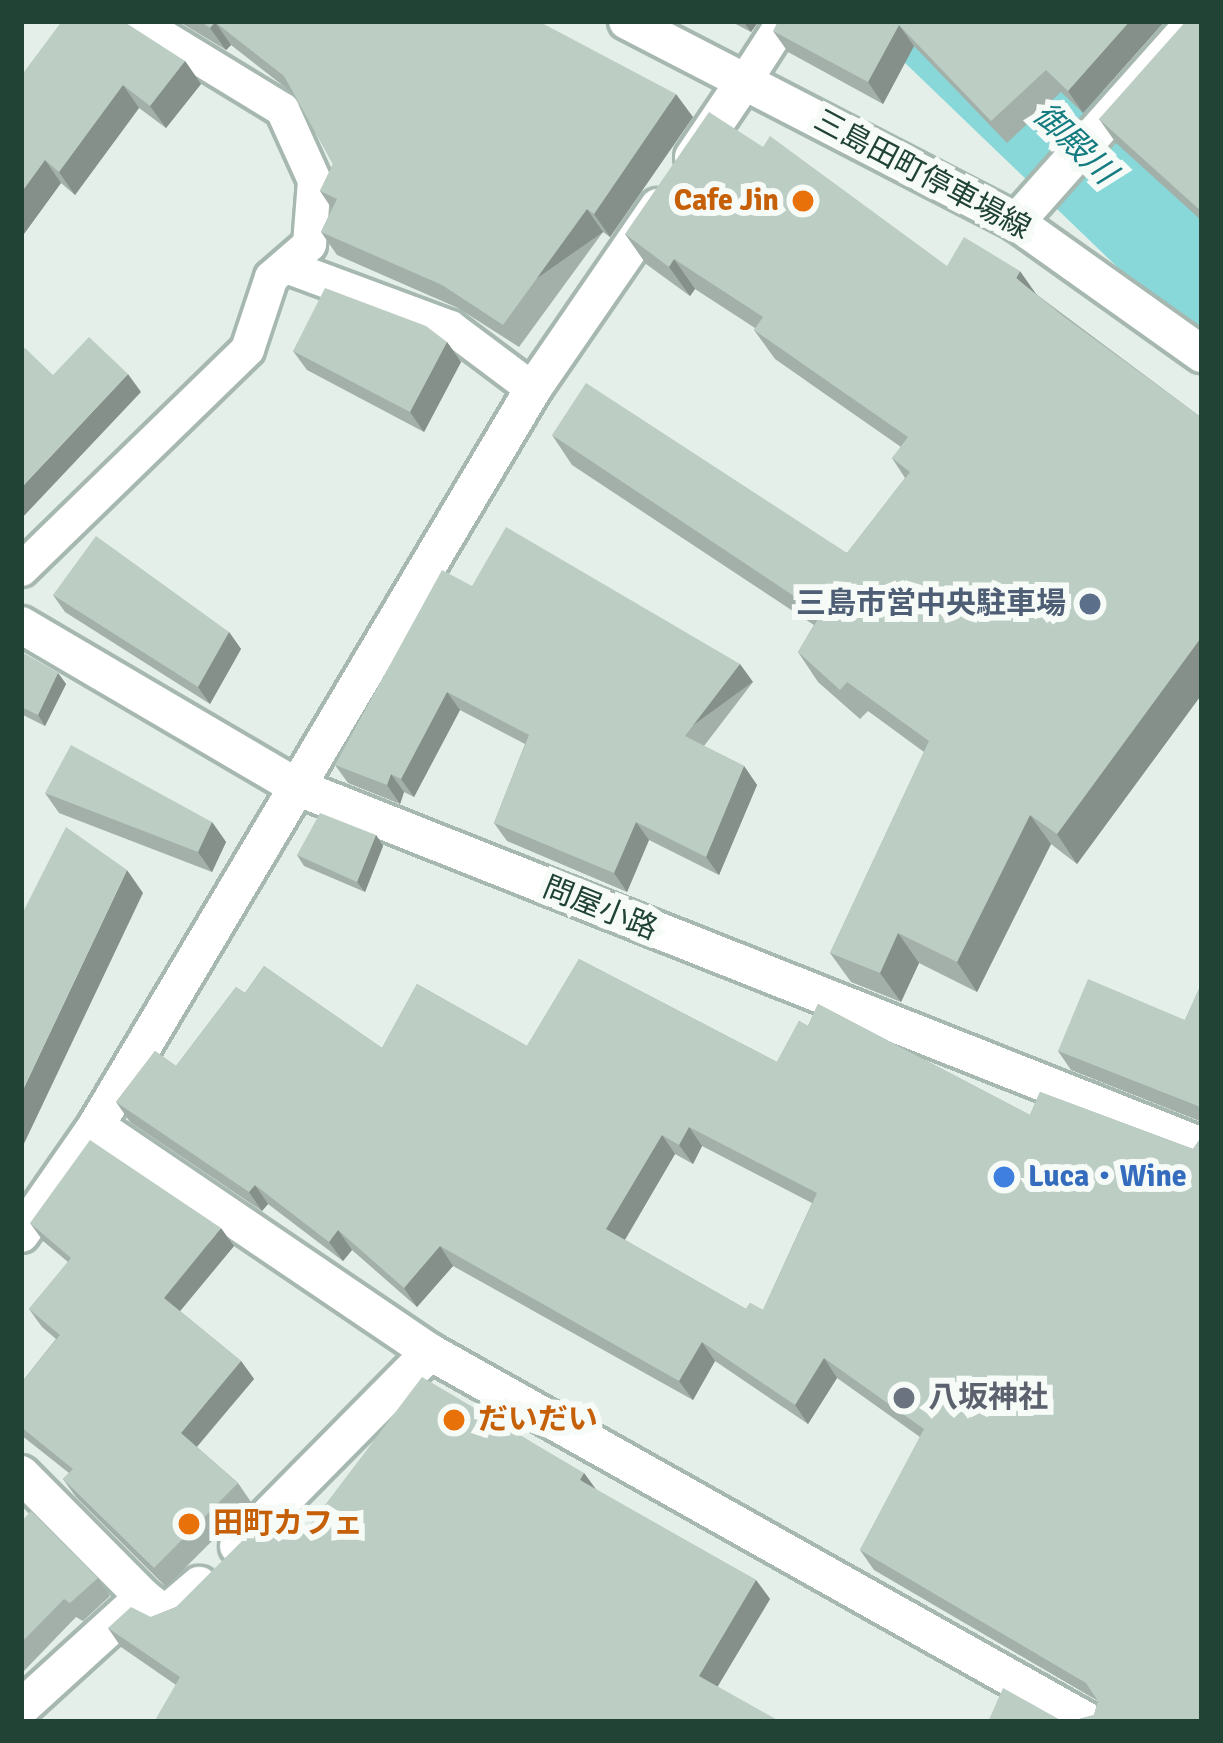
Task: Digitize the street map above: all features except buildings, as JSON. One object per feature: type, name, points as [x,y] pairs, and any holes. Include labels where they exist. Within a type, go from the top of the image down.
[{"type":"street","name":"三島田町停車場線","points":[[627,21],[1016,222],[1202,354]]},
{"type":"street","points":[[1016,222],[1195,21]]},
{"type":"street","points":[[21,1234],[96,1126],[533,388],[745,80]]},
{"type":"street","name":"問屋小路","points":[[21,625],[299,788],[1202,1146]]},
{"type":"street","points":[[96,1126],[430,1352],[1089,1722]]},
{"type":"street","points":[[21,1474],[142,1597],[165,1614],[178,1607],[430,1352]]},
{"type":"street","points":[[21,1708],[142,1597]]},
{"type":"lane","points":[[21,568],[247,349],[271,277],[309,244],[315,216],[314,179],[295,128],[263,91],[138,21]]},
{"type":"lane","points":[[745,80],[783,21]]},
{"type":"lane","points":[[286,266],[450,327],[533,388]]},
{"type":"waterway","name":"御殿川","points":[[946,21],[1202,267]]},
{"type":"place","name":"Cafe Jin","points":[[803,201]]},
{"type":"place","name":"三島市営中央駐車場","points":[[1090,604]]},
{"type":"place","name":"Luca・Wine","points":[[1004,1177]]},
{"type":"place","name":"八坂神社","points":[[904,1398]]},
{"type":"place","name":"だいだい","points":[[454,1420]]},
{"type":"place","name":"田町カフェ","points":[[189,1524]]}]
